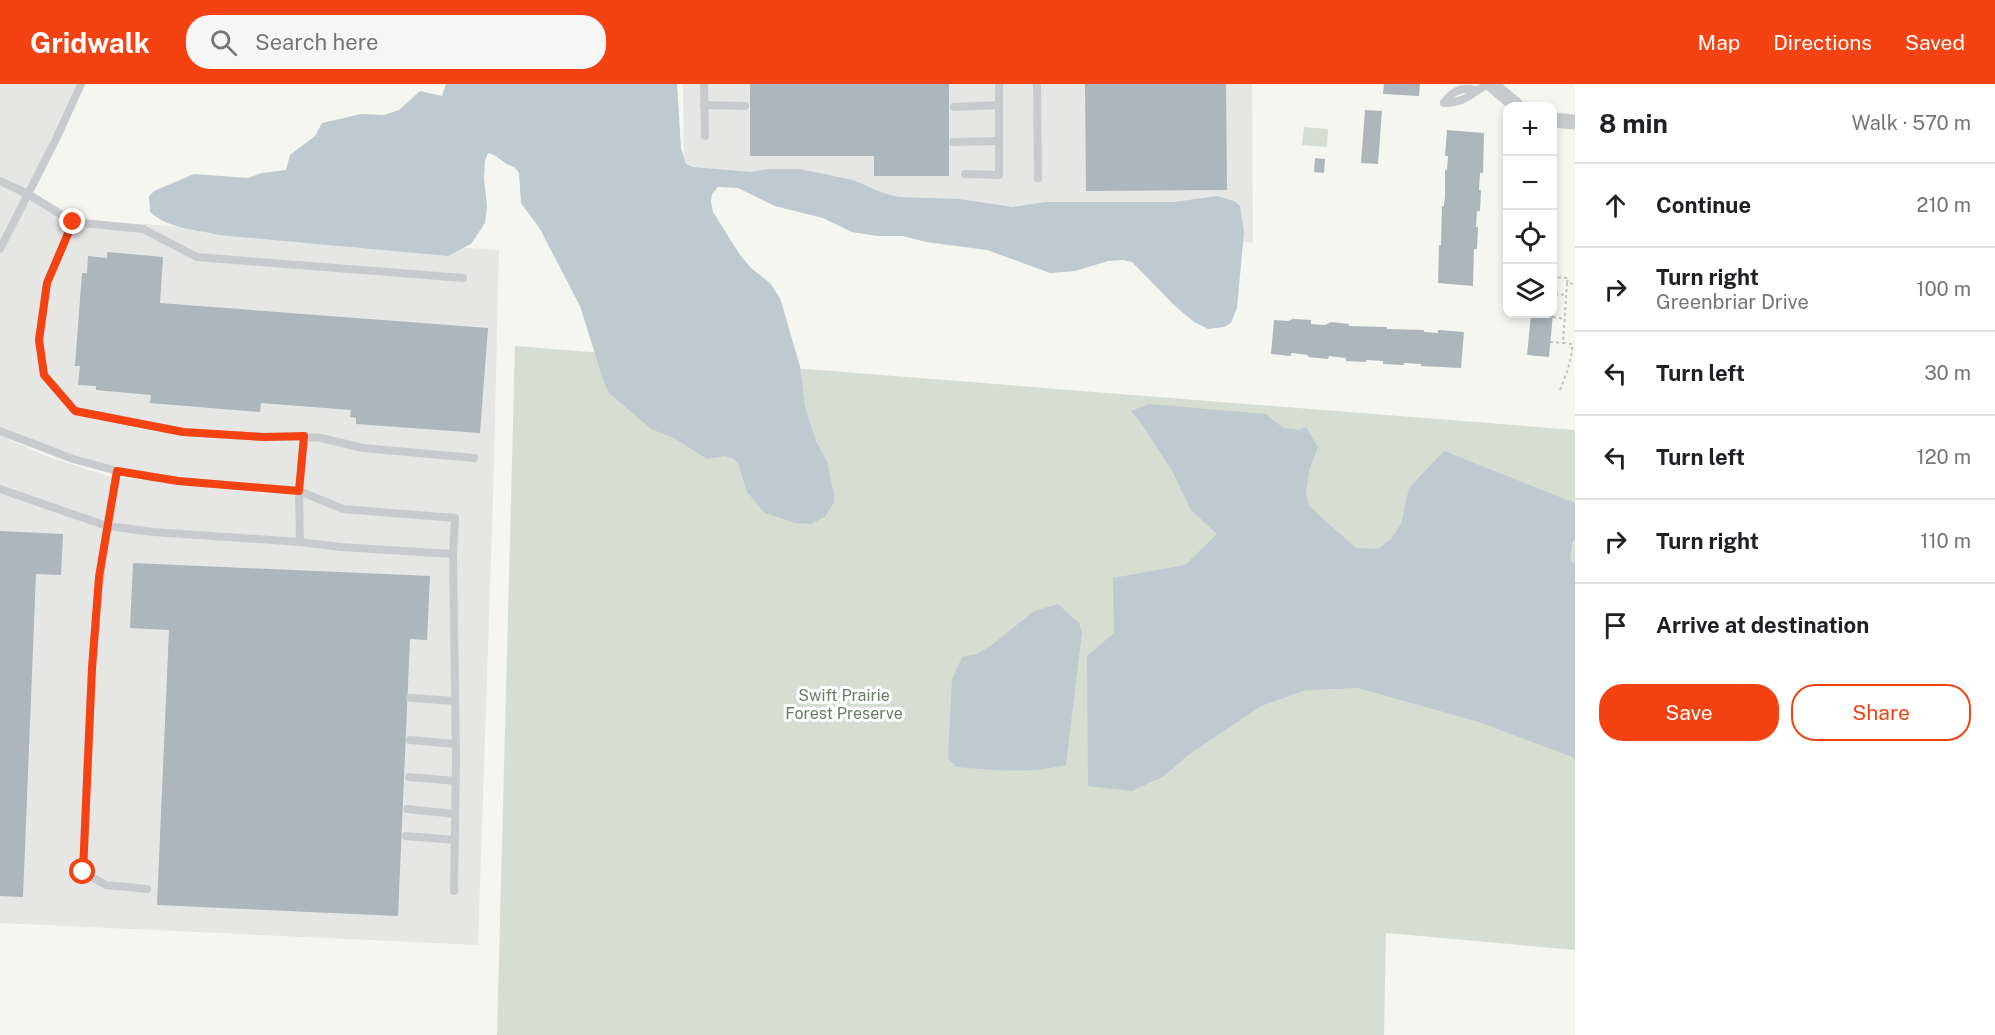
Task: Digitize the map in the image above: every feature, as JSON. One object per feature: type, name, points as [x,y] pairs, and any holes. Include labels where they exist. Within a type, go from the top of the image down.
[{"type":"street","points":[[1490,84],[1512,102]]},
{"type":"street","points":[[1557,120],[1575,122]]},
{"type":"lane","points":[[0,249],[81,84]]},
{"type":"lane","points":[[704,84],[705,136]]},
{"type":"lane","points":[[965,174],[999,175],[999,84]]},
{"type":"lane","points":[[1037,84],[1038,178]]},
{"type":"lane","points":[[1476,90],[1490,84]]},
{"type":"lane","points":[[704,105],[745,105]]},
{"type":"lane","points":[[954,106],[999,105]]},
{"type":"lane","points":[[953,142],[999,141]]},
{"type":"lane","points":[[0,181],[28,194],[73,222],[143,229],[197,257],[463,279]]},
{"type":"lane","points":[[73,222],[47,283],[39,340],[44,375],[75,411],[183,432],[264,437],[304,436],[363,448],[474,458]]},
{"type":"lane","points":[[0,431],[73,459],[117,471],[178,481],[299,491],[343,509],[455,518],[453,554],[456,744],[454,891]]},
{"type":"lane","points":[[300,542],[299,491],[304,436]]},
{"type":"lane","points":[[117,471],[99,577],[92,668],[83,872],[106,885],[147,889]]},
{"type":"lane","points":[[0,489],[107,526],[154,532],[453,554]]},
{"type":"lane","points":[[410,698],[455,702]]},
{"type":"lane","points":[[410,740],[456,744]]},
{"type":"lane","points":[[409,777],[456,781]]},
{"type":"lane","points":[[407,809],[455,814]]},
{"type":"lane","points":[[406,836],[455,840]]},
{"type":"path","points":[[1557,277],[1568,278],[1563,343]]},
{"type":"path","points":[[1567,283],[1575,284]]},
{"type":"path","points":[[1557,294],[1566,295]]},
{"type":"path","points":[[1557,318],[1565,319]]},
{"type":"path","points":[[1550,342],[1572,344],[1574,355],[1560,390]]},
{"type":"shaded area","points":[[0,84],[76,84],[26,190],[74,219],[499,250],[478,945],[0,923],[0,435],[46,456],[108,476],[271,494],[118,468],[73,456],[0,428]]},
{"type":"shaded area","points":[[446,84],[677,84],[681,148],[686,164],[693,167],[751,172],[768,169],[800,169],[853,180],[899,197],[959,199],[1013,207],[1045,202],[1174,202],[1217,196],[1234,201],[1240,206],[1244,232],[1237,308],[1231,323],[1224,327],[1208,329],[1194,322],[1175,306],[1132,262],[1108,261],[1075,271],[1050,273],[987,250],[926,242],[903,236],[877,236],[852,232],[823,218],[775,206],[738,188],[718,187],[712,194],[713,212],[740,255],[751,268],[770,283],[780,298],[800,366],[805,407],[816,441],[827,462],[834,502],[825,517],[811,524],[795,523],[765,513],[747,492],[738,463],[732,458],[724,456],[707,459],[674,438],[651,429],[608,392],[580,306],[540,229],[521,203],[519,173],[514,167],[492,154],[488,153],[485,161],[487,206],[485,223],[471,244],[448,256],[219,235],[165,222],[150,212],[149,196],[154,191],[194,174],[248,178],[262,173],[286,170],[290,155],[315,136],[322,123],[361,114],[384,115],[399,110],[420,91],[442,96]]},
{"type":"shaded area","points":[[683,84],[1252,84],[1253,243],[684,177]]},
{"type":"shaded area","points":[[1149,404],[1266,414],[1283,428],[1300,430],[1306,427],[1318,447],[1309,471],[1306,494],[1309,506],[1356,548],[1378,549],[1391,539],[1401,524],[1409,488],[1444,451],[1575,503],[1575,539],[1572,543],[1570,561],[1575,564],[1575,758],[1479,722],[1358,688],[1306,690],[1261,706],[1187,756],[1164,776],[1132,791],[1088,786],[1087,656],[1114,633],[1113,578],[1185,565],[1217,534],[1191,510],[1172,471],[1131,411]]},
{"type":"shaded area","points":[[1058,604],[1079,623],[1082,632],[1066,765],[1025,770],[956,767],[948,758],[952,680],[962,657],[977,654],[993,644],[1034,611]]},
{"type":"green space","points":[[1304,127],[1328,129],[1327,147],[1302,145]]},
{"type":"green space","name":"Swift Prairie Forest Preserve","points":[[515,346],[1575,430],[1575,950],[1386,933],[1384,1035],[497,1035]]},
{"type":"building","points":[[750,84],[949,84],[949,176],[874,176],[874,156],[750,156]]},
{"type":"building","points":[[1085,84],[1226,84],[1227,190],[1086,191]]},
{"type":"building","points":[[1384,84],[1420,84],[1419,96],[1383,94]]},
{"type":"building","points":[[1365,110],[1382,111],[1378,164],[1361,163]]},
{"type":"building","points":[[1447,130],[1484,133],[1483,173],[1480,173],[1480,211],[1477,211],[1477,249],[1474,249],[1473,286],[1438,283],[1442,206],[1444,206],[1445,170],[1447,170],[1448,156],[1445,156]]},
{"type":"building","points":[[1315,158],[1325,159],[1324,173],[1314,172]]},
{"type":"building","points":[[107,252],[163,257],[160,303],[488,328],[480,433],[356,424],[356,418],[350,417],[351,410],[261,403],[260,412],[150,403],[151,395],[96,390],[96,386],[78,385],[80,366],[75,366],[82,273],[87,273],[88,256],[107,258]]},
{"type":"building","points":[[1531,318],[1553,318],[1549,357],[1527,355]]},
{"type":"building","points":[[1274,320],[1311,320],[1311,324],[1325,325],[1331,322],[1349,324],[1349,326],[1387,327],[1387,329],[1424,330],[1424,332],[1438,333],[1438,330],[1464,332],[1461,368],[1404,363],[1404,365],[1383,364],[1383,361],[1346,361],[1346,358],[1329,356],[1328,359],[1291,353],[1291,356],[1271,354]]},
{"type":"building","points":[[0,531],[63,534],[61,575],[36,574],[23,897],[0,896]]},
{"type":"building","points":[[133,563],[430,576],[427,640],[410,639],[398,916],[157,905],[169,630],[130,628]]},
{"type":"route","points":[[73,222],[47,283],[39,340],[44,375],[75,411],[183,432],[264,437],[304,436],[299,491],[178,481],[117,471],[99,577],[92,668],[83,872]]}]
